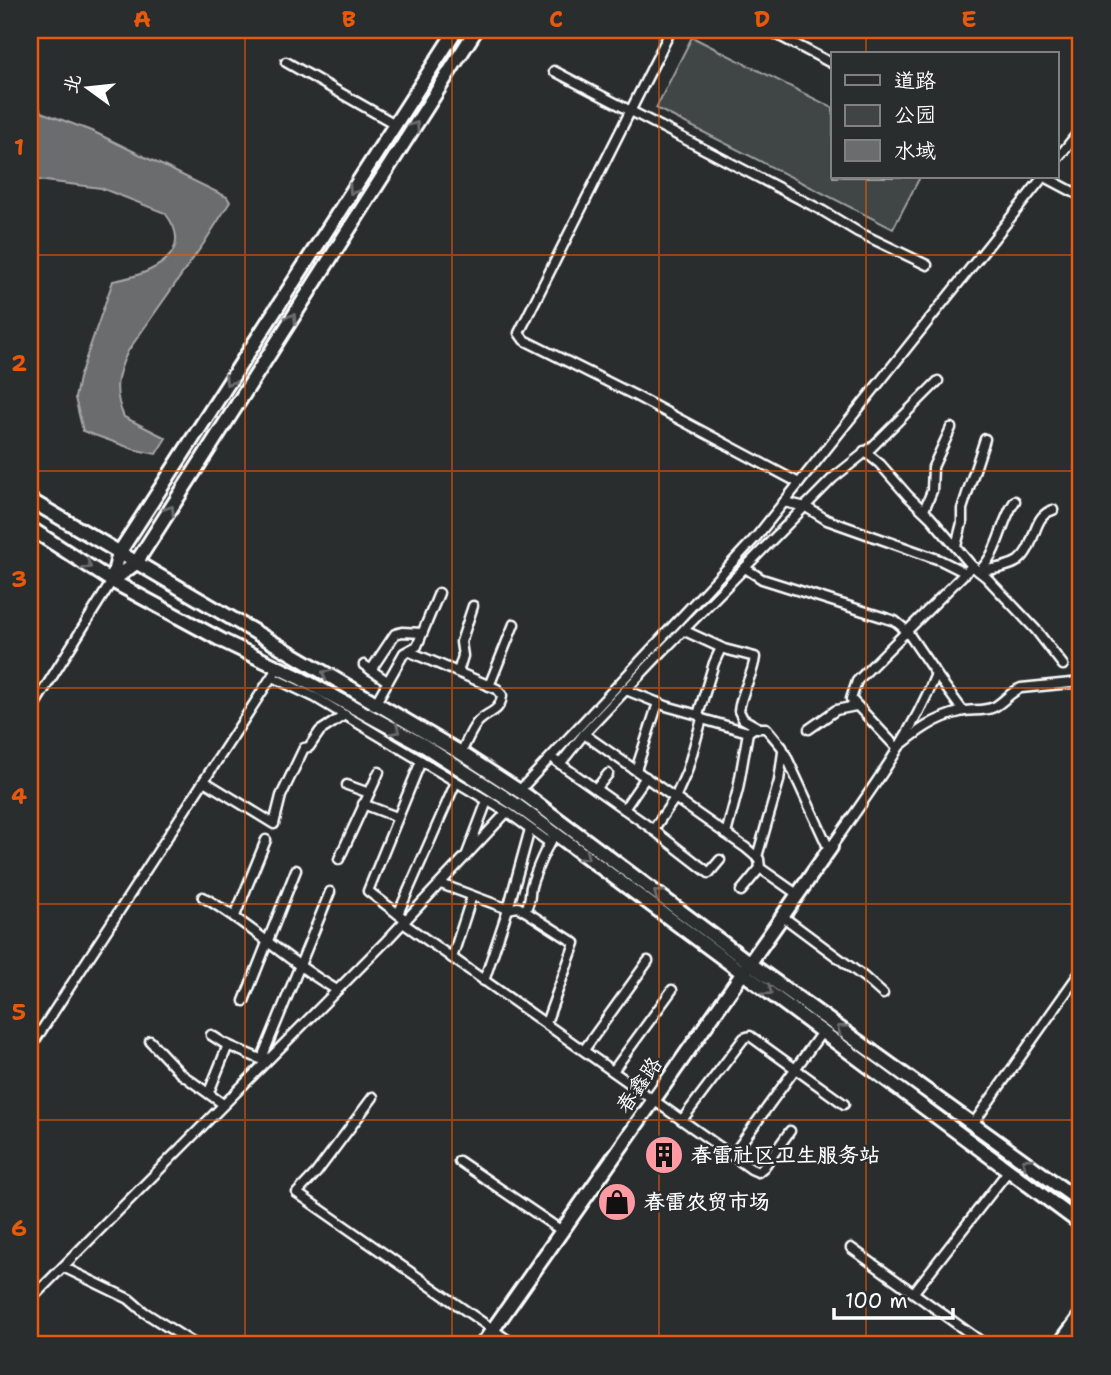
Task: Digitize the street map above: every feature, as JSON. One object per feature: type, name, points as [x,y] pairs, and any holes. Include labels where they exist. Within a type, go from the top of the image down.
[{"type":"main road","points":[[112,581],[119,553],[456,30]]},
{"type":"main road","points":[[112,581],[136,563],[476,30]]},
{"type":"main road","points":[[30,500],[461,753],[519,791],[822,1032],[1081,1224]]},
{"type":"main road","points":[[30,528],[112,581],[275,672],[434,752],[518,806],[553,839],[972,1124],[1081,1202]]},
{"type":"main road","name":"春鑫路","points":[[473,1345],[490,1327],[728,985],[745,969],[830,848]]},
{"type":"main road","points":[[1059,1345],[1081,1315]]},
{"type":"main road","name":"春鑫路","points":[[482,1345],[490,1327]]},
{"type":"street","points":[[671,30],[519,332],[524,340],[799,483]]},
{"type":"street","points":[[768,30],[831,63]]},
{"type":"street","points":[[286,62],[395,124]]},
{"type":"street","points":[[554,71],[858,232],[927,265]]},
{"type":"street","points":[[1058,158],[1081,129]]},
{"type":"street","points":[[519,791],[757,536],[1043,178]]},
{"type":"street","points":[[1046,178],[1081,196]]},
{"type":"street","points":[[560,764],[626,690],[833,478],[872,447],[938,381]]},
{"type":"street","points":[[924,510],[932,491],[933,467],[951,428]]},
{"type":"street","points":[[956,546],[962,509],[985,439]]},
{"type":"street","points":[[864,451],[924,510],[956,546],[972,570],[1036,630],[1063,665]]},
{"type":"street","points":[[897,748],[851,699],[857,681],[906,630],[972,570],[990,560],[1006,514],[1015,501]]},
{"type":"street","points":[[784,502],[806,508],[827,520],[972,570],[1001,567],[1018,560],[1029,549],[1040,519],[1052,510]]},
{"type":"street","points":[[745,568],[762,579],[895,621],[906,630],[963,711]]},
{"type":"street","points":[[30,712],[112,581]]},
{"type":"street","points":[[362,718],[376,703],[404,653],[417,646],[439,593]]},
{"type":"street","points":[[458,672],[463,656],[461,642],[473,606]]},
{"type":"street","points":[[489,686],[514,624]]},
{"type":"street","points":[[685,631],[721,648],[755,657],[753,672],[747,681],[739,711],[743,719],[759,728]]},
{"type":"street","points":[[387,681],[367,668],[395,634],[422,634]]},
{"type":"street","points":[[653,830],[675,798],[687,771],[714,663],[721,648]]},
{"type":"street","points":[[408,651],[501,693],[502,700],[494,712],[476,724],[461,753]]},
{"type":"street","points":[[30,1048],[275,672],[345,715],[362,718],[421,761],[507,812],[530,829],[553,839],[531,884],[531,900],[524,911]]},
{"type":"street","points":[[830,848],[897,748],[928,694],[936,674]]},
{"type":"street","points":[[897,748],[912,735],[939,719],[963,711],[984,710],[995,706],[1021,688],[1081,682]]},
{"type":"street","points":[[626,690],[748,732],[766,728],[784,750],[830,848]]},
{"type":"street","points":[[636,770],[658,703]]},
{"type":"street","points":[[809,729],[836,710],[856,706]]},
{"type":"street","points":[[204,781],[274,824],[281,796],[304,748],[309,747],[320,731],[345,715]]},
{"type":"street","points":[[726,834],[738,789],[748,732]]},
{"type":"street","points":[[584,734],[757,857]]},
{"type":"street","points":[[784,750],[779,781],[757,857],[760,868],[797,894]]},
{"type":"street","points":[[551,757],[709,873],[720,860]]},
{"type":"street","points":[[421,761],[368,891],[452,958],[758,1172],[790,1130]]},
{"type":"street","points":[[339,859],[379,772]]},
{"type":"street","points":[[596,789],[608,774]]},
{"type":"street","points":[[624,809],[646,778]]},
{"type":"street","points":[[398,914],[456,782]]},
{"type":"street","points":[[347,785],[369,793]]},
{"type":"street","points":[[466,858],[487,801]]},
{"type":"street","points":[[363,804],[397,817]]},
{"type":"street","points":[[30,1300],[404,922],[507,812]]},
{"type":"street","points":[[484,981],[508,909],[530,829]]},
{"type":"street","points":[[235,916],[266,840]]},
{"type":"street","points":[[741,891],[760,868]]},
{"type":"street","points":[[244,1001],[296,870]]},
{"type":"street","points":[[441,884],[508,909],[518,907],[575,943],[546,1023]]},
{"type":"street","points":[[265,1061],[264,1053],[330,892]]},
{"type":"street","points":[[452,958],[472,895]]},
{"type":"street","points":[[203,897],[235,916],[314,977],[337,990]]},
{"type":"street","points":[[782,915],[883,994]]},
{"type":"street","points":[[584,1050],[648,961]]},
{"type":"street","points":[[972,1124],[1081,971]]},
{"type":"street","points":[[612,1071],[672,990]]},
{"type":"street","points":[[732,1156],[822,1032]]},
{"type":"street","points":[[211,1035],[265,1061]]},
{"type":"street","points":[[682,1120],[744,1038],[750,1036],[844,1104]]},
{"type":"street","points":[[150,1041],[180,1073],[223,1104]]},
{"type":"street","points":[[209,1092],[228,1045]]},
{"type":"street","points":[[373,1097],[316,1173],[297,1193],[516,1345]]},
{"type":"street","points":[[459,1161],[559,1229]]},
{"type":"street","points":[[914,1292],[1009,1170]]},
{"type":"street","points":[[851,1248],[986,1345]]},
{"type":"street","points":[[63,1266],[129,1298],[144,1312],[196,1345]]},
{"type":"green space","points":[[692,37],[831,107],[831,178],[919,178],[893,229],[656,108]]},
{"type":"water","points":[[30,81],[41,112],[94,132],[227,197],[230,202],[128,351],[121,368],[117,391],[124,417],[166,438],[156,454],[136,450],[83,431],[75,398],[79,378],[113,281],[140,274],[164,261],[172,252],[176,241],[174,228],[165,213],[101,188],[30,179]]},
{"type":"place","name":"春雷社区卫生服务站","points":[[664,1155]]},
{"type":"place","name":"春雷农贸市场","points":[[617,1202]]}]
